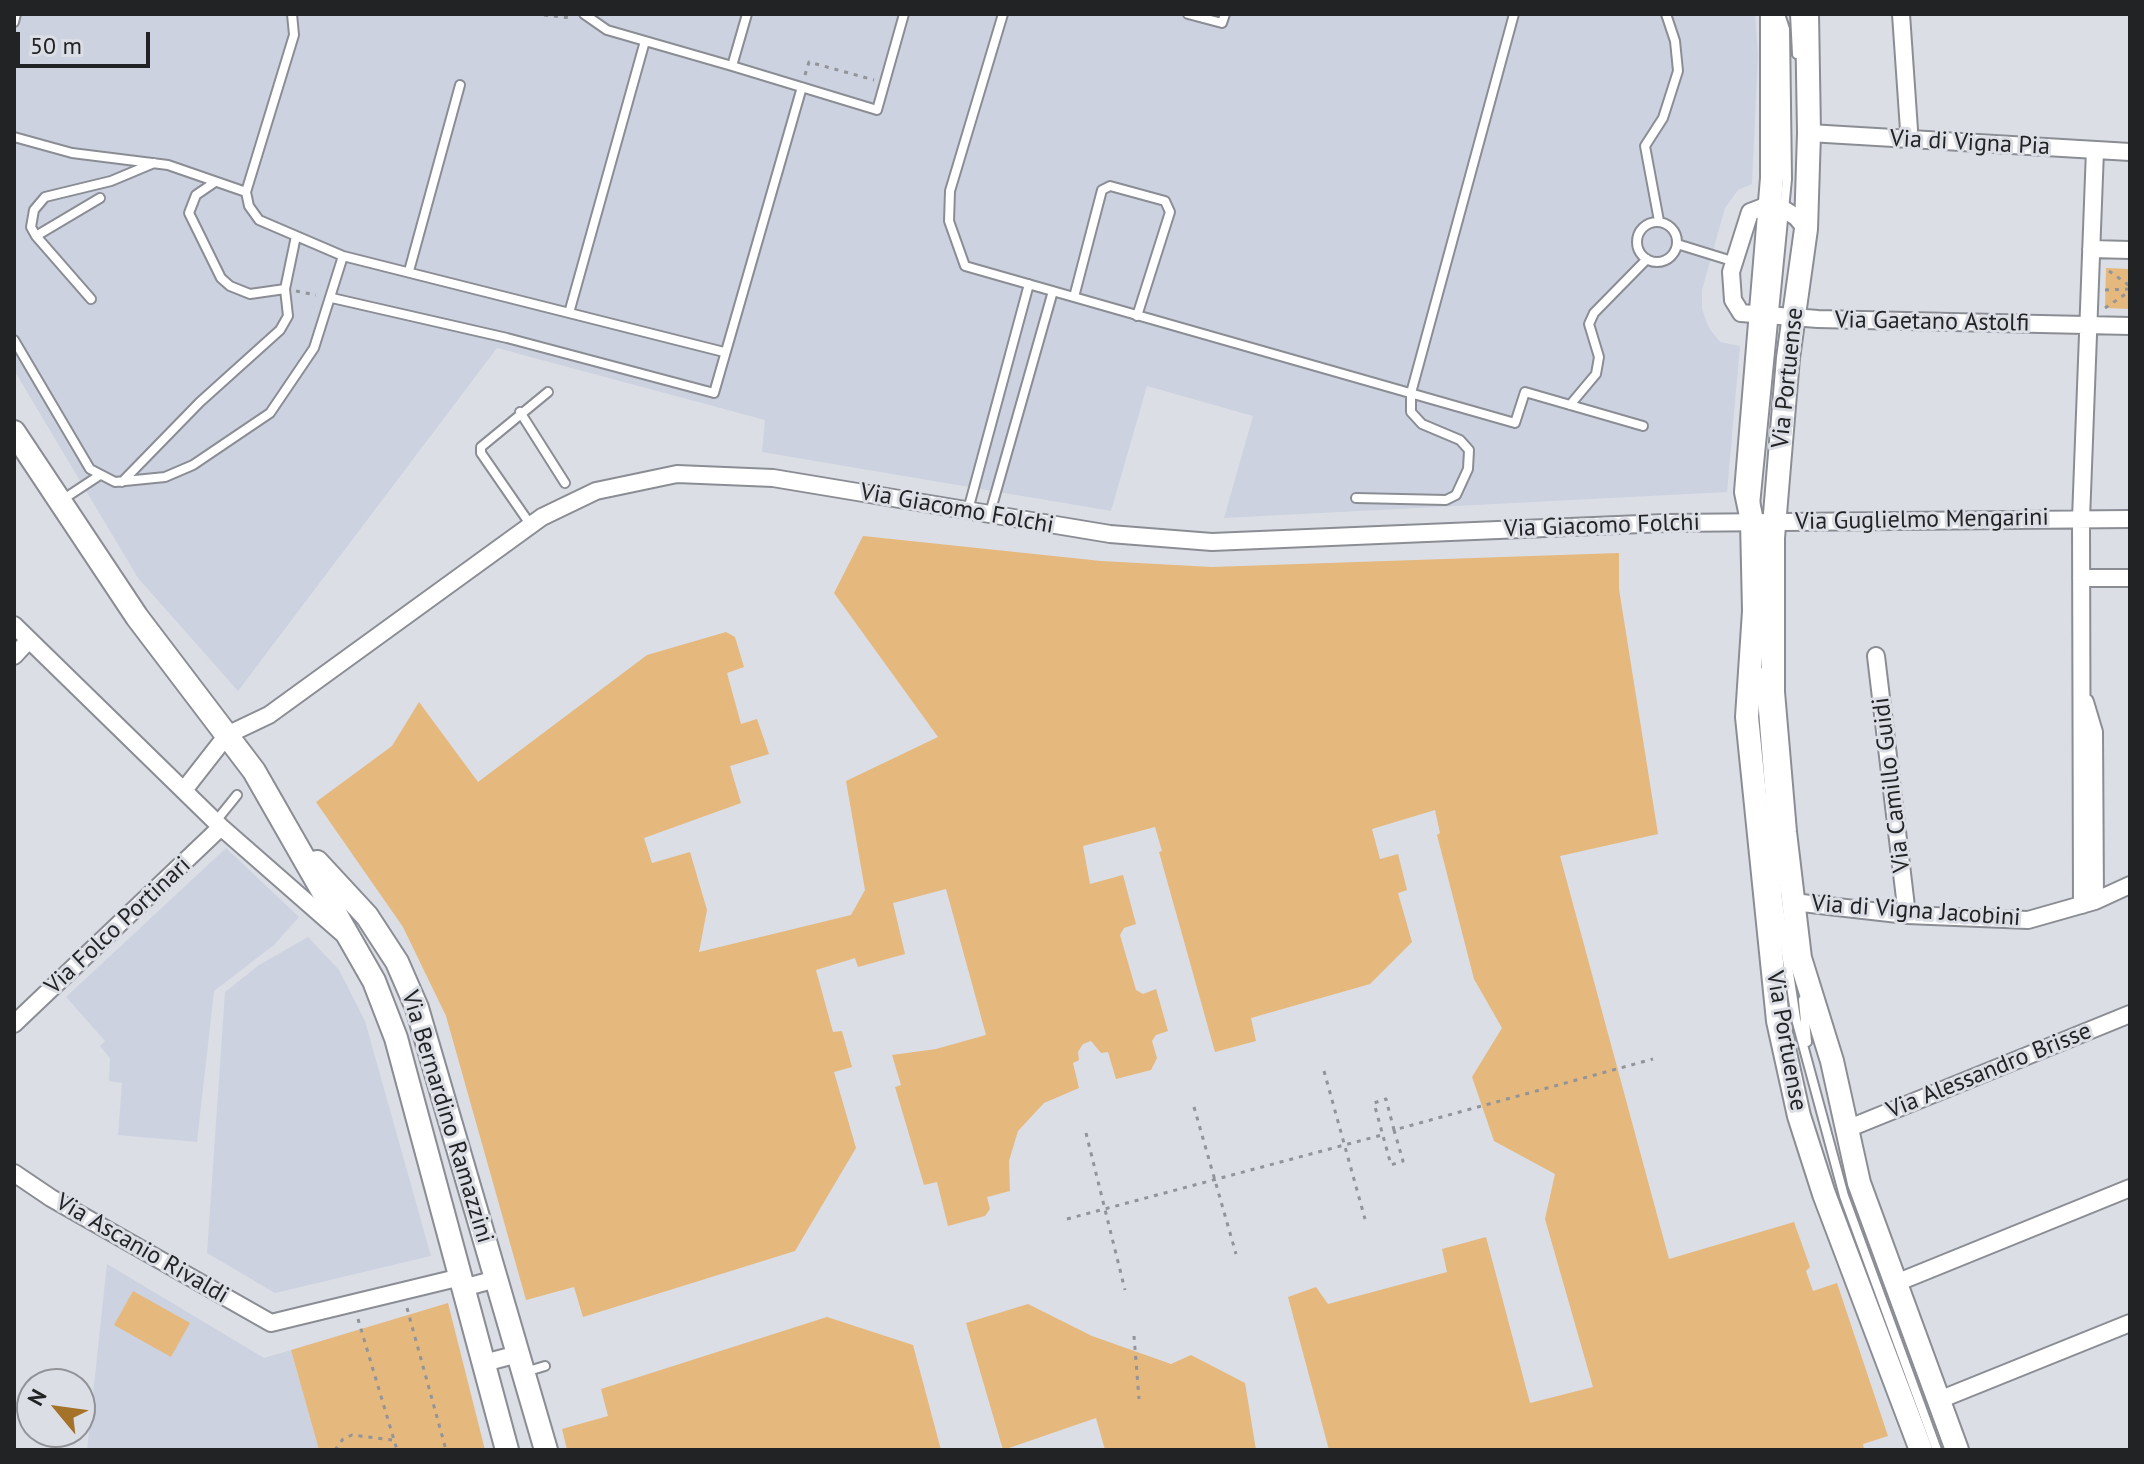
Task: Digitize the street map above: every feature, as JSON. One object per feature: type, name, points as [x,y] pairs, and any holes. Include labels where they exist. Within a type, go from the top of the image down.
[{"type":"main road","name":"Via Portuense","points":[[1772,14],[1778,209],[1777,317],[1747,717],[1778,1021],[1786,1064],[1824,1194],[1917,1446]]},
{"type":"main road","name":"Via Portuense","points":[[1807,14],[1809,133],[1806,229],[1777,317],[1746,492],[1763,521],[1773,692],[1800,958],[1832,1061],[1859,1183],[1957,1450]]},
{"type":"main road","name":"Via Bernardino Ramazzini","points":[[14,432],[137,617],[254,771],[356,945],[396,1038],[507,1450]]},
{"type":"main road","name":"Via Bernardino Ramazzini","points":[[301,848],[359,906],[407,983],[425,1031],[496,1279],[529,1364],[546,1450]]},
{"type":"street","points":[[1901,14],[1909,130]]},
{"type":"street","name":"Via di Vigna Pia","points":[[1809,133],[2130,152]]},
{"type":"street","points":[[2089,903],[2082,697],[2081,519],[2095,150]]},
{"type":"street","name":"Via Portuense","points":[[1777,317],[1744,315],[1734,305],[1732,261],[1750,212],[1755,208],[1778,209]]},
{"type":"street","points":[[1778,209],[1806,229]]},
{"type":"street","points":[[2091,249],[2130,250]]},
{"type":"street","name":"Via Gaetano Astolfi","points":[[1777,317],[2130,326]]},
{"type":"street","name":"Via Giacomo Folchi","points":[[227,735],[269,715],[530,524],[596,491],[677,474],[773,478],[1110,534],[1212,542],[1763,521]]},
{"type":"street","name":"Via Guglielmo Mengarini","points":[[1763,521],[2130,519]]},
{"type":"street","points":[[2081,578],[2130,578]]},
{"type":"street","name":"Via Bernardino Ramazzini","points":[[14,625],[218,825],[356,945]]},
{"type":"street","points":[[14,656],[29,640]]},
{"type":"street","name":"Via Camillo Guidi","points":[[1876,656],[1907,915]]},
{"type":"street","points":[[184,790],[227,735]]},
{"type":"street","name":"Via Folco Portinari","points":[[14,1024],[218,825]]},
{"type":"street","name":"Via di Vigna Jacobini","points":[[1793,902],[1907,915],[2028,920],[2089,903],[2130,885]]},
{"type":"street","name":"Via Alessandro Brisse","points":[[1847,1129],[2130,1014]]},
{"type":"street","name":"Via Ascanio Rivaldi","points":[[14,1173],[74,1211],[271,1323],[354,1304]]},
{"type":"street","points":[[1896,1283],[2130,1188]]},
{"type":"street","points":[[354,1304],[403,1292],[496,1279]]},
{"type":"street","points":[[1939,1400],[2130,1323]]},
{"type":"street","points":[[484,1363],[529,1364]]},
{"type":"lane","points":[[14,22],[16,14]]},
{"type":"lane","points":[[292,14],[294,35],[246,192],[249,206],[259,220],[343,256],[724,352]]},
{"type":"lane","points":[[732,66],[747,14]]},
{"type":"lane","points":[[586,16],[600,27],[877,110],[904,14]]},
{"type":"lane","points":[[1003,14],[950,191],[949,221],[965,266],[1515,423],[1525,392],[1643,426]]},
{"type":"lane","points":[[1188,14],[1222,23],[1225,14]]},
{"type":"lane","points":[[1356,498],[1446,500],[1456,495],[1468,469],[1469,450],[1460,440],[1422,424],[1411,412],[1411,393],[1514,14]]},
{"type":"lane","points":[[1659,221],[1645,146],[1663,118],[1678,71],[1675,41],[1666,14]]},
{"type":"lane","name":"Via Portuense","points":[[1778,209],[1787,85],[1785,29],[1780,14]]},
{"type":"lane","name":"Via Portuense","points":[[1795,14],[1800,103],[1809,133]]},
{"type":"lane","points":[[569,313],[645,41]]},
{"type":"lane","points":[[409,271],[460,85]]},
{"type":"lane","points":[[332,298],[507,338],[714,393],[802,87]]},
{"type":"lane","points":[[14,137],[72,153],[155,162],[246,192]]},
{"type":"lane","points":[[91,299],[36,236],[31,216],[45,197],[111,181],[155,162]]},
{"type":"lane","points":[[215,182],[196,195],[189,213],[221,278],[230,286],[250,294],[285,289]]},
{"type":"lane","points":[[1074,297],[1102,190],[1110,186],[1165,201],[1170,212],[1137,316]]},
{"type":"lane","points":[[36,236],[100,198]]},
{"type":"lane","points":[[1659,221],[1671,227],[1677,244],[1666,260],[1647,259],[1638,249],[1638,235],[1646,224],[1659,221]]},
{"type":"lane","points":[[122,482],[200,402],[280,330],[288,316],[285,289],[296,236]]},
{"type":"lane","points":[[1677,244],[1732,261]]},
{"type":"lane","points":[[14,340],[82,460],[100,475],[122,482],[158,478],[187,468],[270,413],[314,348],[343,256]]},
{"type":"lane","points":[[1570,405],[1596,374],[1599,357],[1589,324],[1594,313],[1647,259]]},
{"type":"lane","points":[[968,510],[1029,284]]},
{"type":"lane","points":[[990,514],[1053,291]]},
{"type":"lane","points":[[530,524],[481,453],[483,442],[548,392]]},
{"type":"lane","points":[[520,412],[565,483]]},
{"type":"lane","points":[[58,502],[100,475]]},
{"type":"lane","name":"Via Portuense","points":[[1754,611],[1785,954],[1796,1019],[1844,1196],[1937,1450]]},
{"type":"lane","points":[[218,825],[237,795]]},
{"type":"lane","name":"Via Portuense","points":[[1800,958],[1808,1059]]},
{"type":"path","points":[[534,14],[586,16]]},
{"type":"path","points":[[802,87],[809,62],[885,83]]},
{"type":"path","points":[[2106,268],[2130,289]]},
{"type":"path","points":[[285,289],[332,298]]},
{"type":"path","points":[[2105,290],[2130,289]]},
{"type":"path","points":[[2105,308],[2130,289]]},
{"type":"path","points":[[1394,1130],[1653,1059]]},
{"type":"path","points":[[1324,1071],[1365,1219]]},
{"type":"path","points":[[1386,1099],[1394,1130],[1403,1161],[1391,1165],[1374,1103],[1386,1099]]},
{"type":"path","points":[[1194,1107],[1236,1254]]},
{"type":"path","points":[[1086,1133],[1125,1290]]},
{"type":"path","points":[[1067,1219],[1382,1135]]},
{"type":"path","points":[[403,1292],[446,1450]]},
{"type":"path","points":[[354,1304],[397,1450]]},
{"type":"path","points":[[1134,1336],[1139,1399]]},
{"type":"path","points":[[335,1450],[343,1439],[352,1435],[394,1440]]},
{"type":"shaded area","points":[[14,14],[1755,14],[1758,55],[1752,184],[1738,190],[1725,208],[1702,290],[1702,309],[1709,328],[1720,342],[1740,346],[1727,492],[1224,518],[1253,416],[1147,386],[1111,511],[762,452],[765,420],[497,348],[238,691],[138,578],[14,370]]},
{"type":"shaded area","points":[[2106,268],[2130,269],[2130,309],[2105,308]]},
{"type":"shaded area","points":[[863,536],[1101,561],[1212,567],[1619,553],[1619,589],[1658,834],[1560,856],[1669,1259],[1794,1222],[1810,1267],[1806,1271],[1813,1291],[1837,1283],[1888,1436],[1863,1444],[1864,1450],[1329,1450],[1288,1297],[1316,1287],[1328,1304],[1447,1272],[1442,1249],[1486,1237],[1530,1403],[1593,1387],[1545,1219],[1555,1174],[1494,1141],[1472,1077],[1502,1028],[1474,979],[1437,835],[1440,833],[1435,810],[1372,829],[1380,859],[1398,854],[1407,890],[1398,893],[1412,942],[1370,984],[1251,1018],[1256,1041],[1215,1052],[1159,852],[1162,851],[1155,827],[1083,846],[1090,884],[1123,875],[1136,924],[1124,928],[1120,935],[1136,990],[1143,994],[1156,989],[1168,1031],[1156,1035],[1152,1041],[1157,1058],[1151,1070],[1116,1079],[1108,1052],[1101,1053],[1091,1041],[1083,1044],[1078,1052],[1079,1060],[1073,1063],[1079,1088],[1044,1103],[1018,1131],[1009,1161],[1010,1191],[987,1197],[990,1209],[985,1216],[948,1226],[937,1182],[924,1185],[895,1087],[901,1085],[892,1055],[936,1049],[986,1035],[946,889],[893,903],[905,954],[858,967],[855,958],[816,970],[833,1032],[842,1031],[852,1067],[834,1072],[856,1148],[795,1251],[583,1317],[574,1287],[526,1300],[446,1016],[403,927],[316,802],[392,746],[419,702],[478,782],[647,655],[726,632],[735,637],[744,667],[727,673],[741,724],[757,719],[769,754],[730,766],[741,803],[644,838],[652,863],[690,852],[707,910],[699,952],[851,915],[865,890],[846,781],[938,737],[834,593]]},
{"type":"shaded area","points":[[226,848],[299,917],[274,945],[214,991],[197,1142],[118,1135],[122,1083],[109,1081],[110,1058],[100,1046],[105,1041],[66,997]]},
{"type":"shaded area","points":[[308,937],[339,970],[365,1021],[431,1256],[275,1293],[207,1253],[225,992],[259,965]]},
{"type":"shaded area","points":[[107,1264],[264,1358],[291,1350],[319,1450],[87,1450],[96,1448],[96,1368]]},
{"type":"shaded area","points":[[133,1291],[190,1323],[171,1357],[114,1325]]},
{"type":"shaded area","points":[[448,1303],[485,1450],[319,1450],[291,1350]]},
{"type":"shaded area","points":[[1028,1304],[1092,1336],[1171,1364],[1191,1355],[1245,1383],[1256,1450],[1105,1450],[1096,1418],[1003,1450],[966,1323]]},
{"type":"shaded area","points":[[827,1317],[913,1345],[941,1450],[567,1450],[562,1429],[608,1416],[601,1389]]}]
